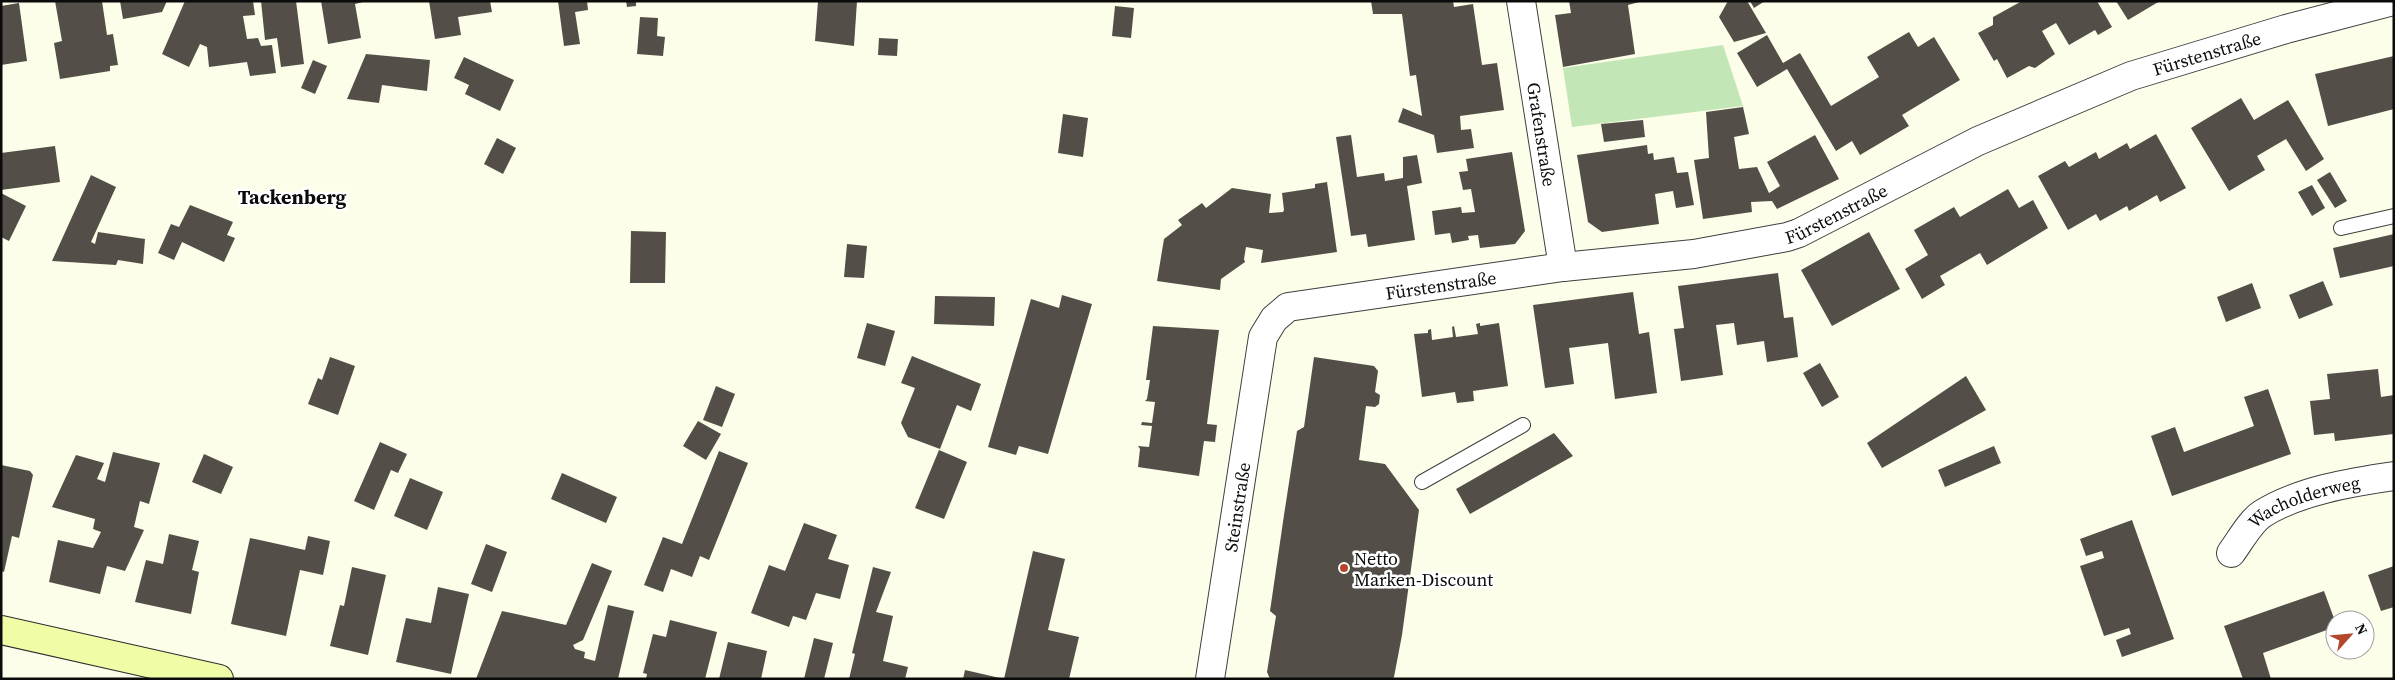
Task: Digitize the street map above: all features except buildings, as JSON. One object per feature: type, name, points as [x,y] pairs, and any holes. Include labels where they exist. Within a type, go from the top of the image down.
[{"type":"main road","points":[[1,630],[219,679]]},
{"type":"street","name":"Grafenstraße","points":[[1521,1],[1562,267]]},
{"type":"street","name":"Fürstenstraße","points":[[1263,337],[1268,327],[1280,313],[1301,304],[1562,267],[1694,254],[1799,234],[1978,141],[2131,76],[2286,29],[2393,1]]},
{"type":"street","name":"Steinstraße","points":[[1210,679],[1263,337]]},
{"type":"street","name":"Wacholderweg","points":[[2231,553],[2260,515],[2284,503],[2353,483],[2394,476]]},
{"type":"lane","points":[[2342,228],[2394,216]]},
{"type":"lane","points":[[1422,482],[1523,425]]},
{"type":"green space","points":[[1723,45],[1743,106],[1572,127],[1563,68]]},
{"type":"place","name":"Netto Marken-Discount","points":[[1344,568]]},
{"type":"district","name":"Tackenberg","points":[[292,197]]}]
